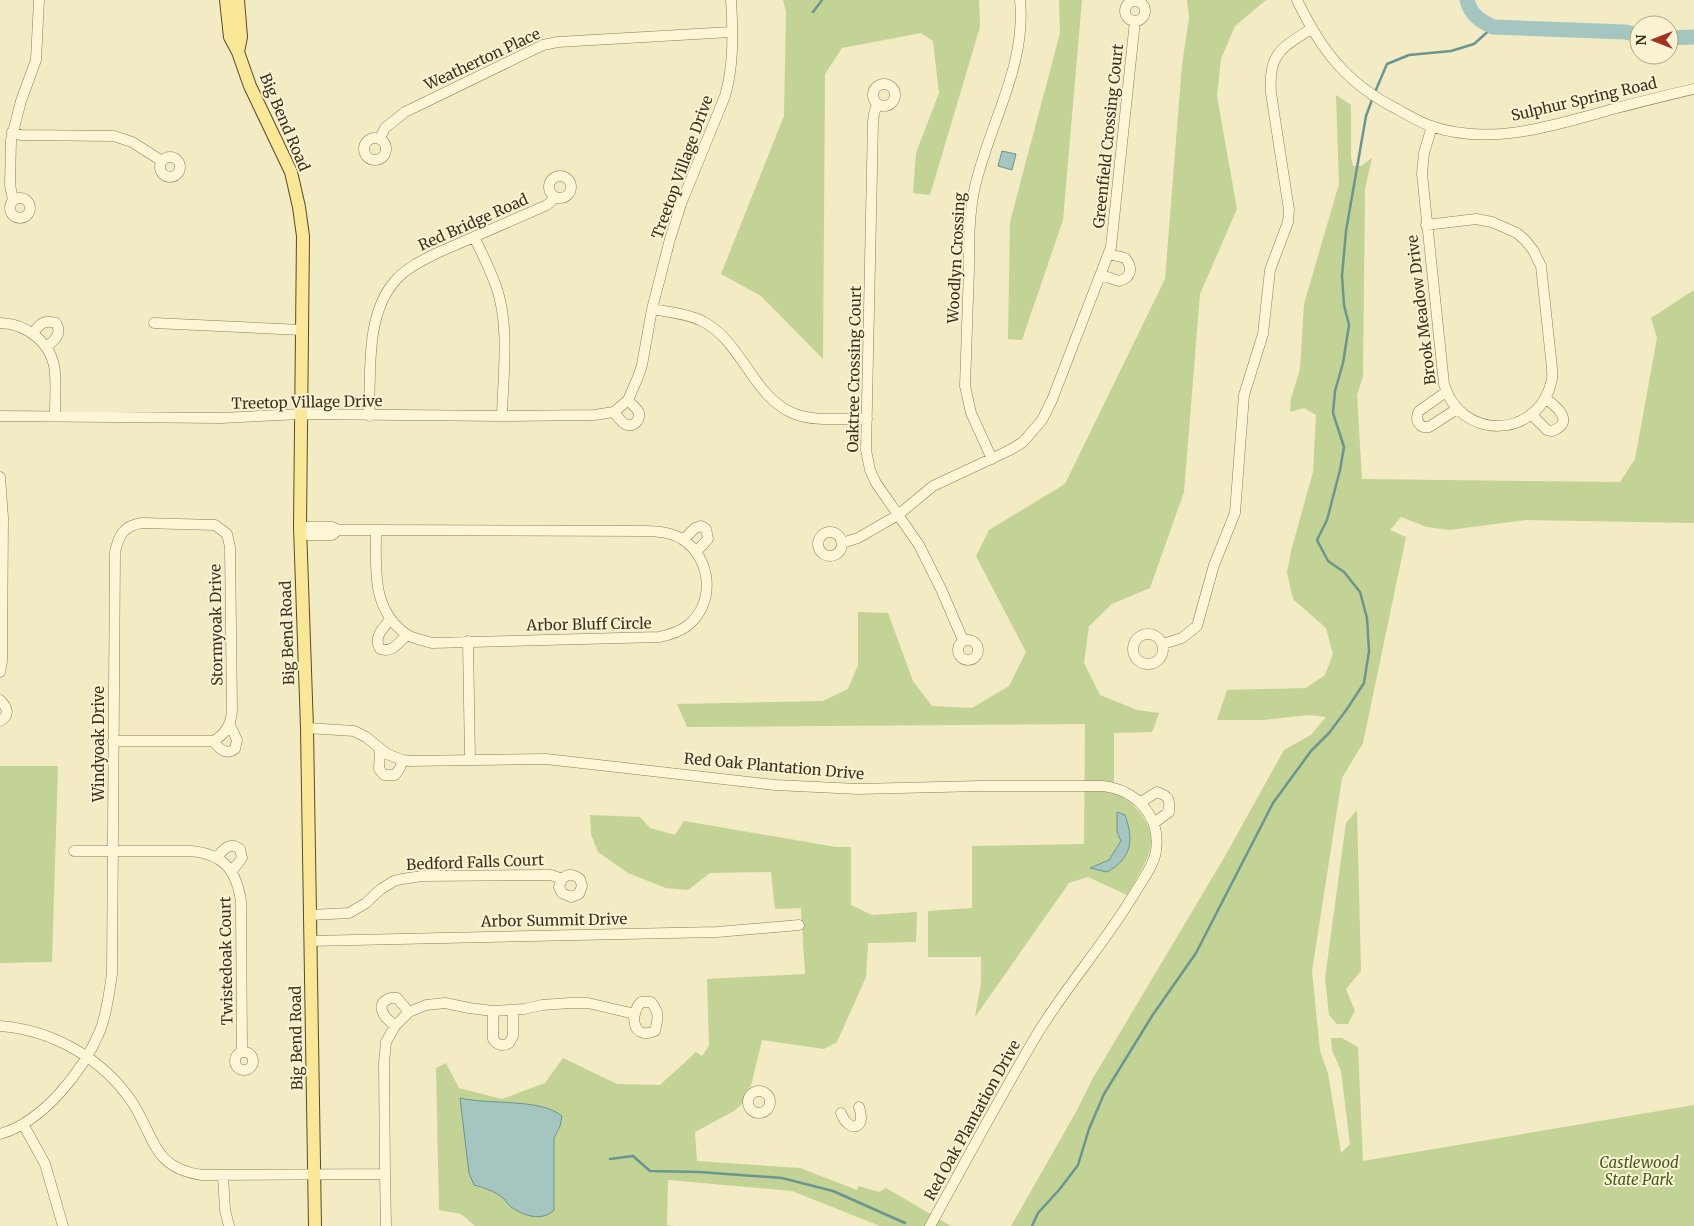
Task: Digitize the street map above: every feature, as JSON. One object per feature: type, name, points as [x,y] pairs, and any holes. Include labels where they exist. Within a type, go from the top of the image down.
[{"type":"main road","name":"Big Bend Road","points":[[226,0],[230,38],[238,52],[250,86],[287,163],[300,207],[304,236],[300,531],[306,728],[315,1226]]},
{"type":"main road","name":"Big Bend Road","points":[[238,0],[241,37],[238,52]]},
{"type":"street","points":[[13,200],[10,185],[12,132],[36,60],[39,0]]},
{"type":"street","name":"Treetop Village Drive","points":[[0,416],[205,418],[301,414],[369,416],[594,415],[614,412],[628,400],[642,365],[652,308],[681,204],[725,96],[730,79],[731,0]]},
{"type":"street","name":"Woodlyn Crossing","points":[[992,459],[971,413],[965,386],[970,216],[978,174],[995,127],[1018,51],[1022,31],[1020,0]]},
{"type":"street","name":"Sulphur Spring Road","points":[[1297,0],[1312,29],[1338,66],[1362,89],[1392,107],[1432,126],[1467,133],[1512,133],[1572,121],[1694,89]]},
{"type":"street","name":"Greenfield Crossing Court","points":[[842,543],[858,538],[898,515],[933,486],[992,459],[1023,442],[1042,420],[1052,400],[1109,254],[1115,216],[1135,21]]},
{"type":"street","points":[[1163,644],[1182,638],[1197,626],[1214,565],[1235,513],[1244,394],[1263,334],[1270,270],[1288,222],[1289,202],[1270,80],[1272,66],[1285,46],[1312,29]]},
{"type":"street","name":"Weatherton Place","points":[[380,138],[385,128],[405,112],[543,45],[558,42],[731,32]]},
{"type":"street","name":"Oaktree Crossing Court","points":[[877,104],[873,122],[866,450],[870,470],[876,483],[919,545],[963,640]]},
{"type":"street","name":"Brook Meadow Drive","points":[[1426,225],[1476,220],[1492,222],[1517,233],[1533,250],[1541,266],[1552,383],[1539,407],[1531,414],[1514,423],[1500,427],[1488,426],[1466,418],[1457,410],[1446,392],[1426,225],[1422,165],[1432,126]]},
{"type":"street","points":[[12,132],[21,134],[114,136],[132,142],[162,161]]},
{"type":"street","name":"Red Bridge Road","points":[[369,416],[375,319],[394,281],[437,252],[548,205],[556,197]]},
{"type":"street","points":[[474,237],[496,287],[502,310],[504,325],[502,416]]},
{"type":"street","points":[[1102,275],[1119,281],[1127,278],[1130,273],[1130,265],[1126,258],[1109,254]]},
{"type":"street","points":[[652,308],[691,317],[713,328],[724,338],[768,395],[793,413],[806,418],[867,419]]},
{"type":"street","points":[[33,333],[45,321],[56,323],[59,328],[57,338],[46,347]]},
{"type":"street","points":[[0,323],[11,323],[33,333],[46,347],[52,357],[55,372],[55,416]]},
{"type":"street","points":[[154,323],[302,330]]},
{"type":"street","name":"Brook Meadow Drive","points":[[1446,392],[1419,411],[1417,415],[1418,422],[1423,427],[1429,427],[1457,410]]},
{"type":"street","points":[[1531,414],[1548,430],[1552,431],[1559,427],[1562,423],[1562,414],[1560,410],[1545,398]]},
{"type":"street","points":[[614,412],[624,424],[635,424],[638,412],[628,400]]},
{"type":"street","points":[[0,477],[2,518],[2,660],[0,672]]},
{"type":"street","name":"Windyoak Drive","points":[[0,1134],[9,1132],[35,1117],[55,1098],[87,1056],[104,1018],[112,974],[115,552],[118,540],[132,524],[209,524],[221,528]]},
{"type":"street","name":"Arbor Bluff Circle","points":[[300,531],[332,526],[338,530],[376,530],[655,531],[674,535],[683,540],[696,552],[704,567],[708,581],[706,598],[700,611],[689,625],[674,634],[659,637],[432,642],[407,635],[390,619],[386,612],[377,590],[376,530]]},
{"type":"street","points":[[683,540],[695,528],[701,526],[706,529],[708,539],[696,552]]},
{"type":"street","name":"Stormyoak Drive","points":[[114,741],[212,741],[226,752],[235,749],[237,740],[230,724],[232,711],[230,547],[227,534],[221,528]]},
{"type":"street","points":[[390,619],[378,635],[377,642],[380,649],[386,651],[392,649],[407,635]]},
{"type":"street","points":[[468,641],[470,760]]},
{"type":"street","points":[[0,700],[7,712],[5,718],[0,721]]},
{"type":"street","points":[[212,741],[219,738],[230,724]]},
{"type":"street","name":"Red Oak Plantation Drive","points":[[306,728],[354,731],[366,737],[387,754],[402,760],[546,759],[775,785],[858,789],[1103,786],[1114,787],[1126,792],[1141,802],[1154,823],[1157,839],[1155,853],[1142,881],[1123,912],[1040,1030],[930,1226]]},
{"type":"street","points":[[380,749],[378,769],[384,776],[395,775],[400,768],[402,760]]},
{"type":"street","points":[[1141,802],[1157,792],[1167,796],[1170,801],[1169,812],[1154,823]]},
{"type":"street","points":[[74,851],[191,850],[217,858],[232,871],[242,858],[240,849],[234,845],[224,849],[217,858]]},
{"type":"street","name":"Twistedoak Court","points":[[232,871],[236,878],[241,900],[242,1052]]},
{"type":"street","name":"Bedford Falls Court","points":[[310,916],[349,913],[366,903],[381,889],[402,879],[422,876],[551,875],[562,879]]},
{"type":"street","name":"Arbor Summit Drive","points":[[310,941],[717,932],[799,925]]},
{"type":"street","points":[[395,1026],[386,1018],[381,1010],[385,999],[397,998],[409,1012]]},
{"type":"street","points":[[386,1226],[384,1063],[386,1042],[395,1026],[409,1012],[426,1004],[445,1003],[493,1011],[551,1004],[588,1003],[635,1014]]},
{"type":"street","points":[[493,1011],[493,1039],[498,1044],[503,1045],[510,1043],[513,1036],[513,1010]]},
{"type":"street","points":[[0,1026],[36,1033],[76,1048],[87,1056],[115,1080],[122,1089],[145,1124],[150,1139],[168,1162],[187,1173],[223,1175],[385,1174]]},
{"type":"street","points":[[841,1113],[846,1124],[851,1126],[857,1125],[862,1120],[859,1107]]},
{"type":"street","points":[[23,1124],[45,1164],[63,1226]]},
{"type":"street","points":[[223,1175],[225,1210],[229,1226]]},
{"type":"green space","points":[[783,0],[979,0],[980,27],[930,195],[913,193],[916,153],[939,93],[933,41],[921,33],[842,48],[825,74],[823,359],[761,296],[721,274],[784,116],[786,12]]},
{"type":"green space","points":[[1059,0],[1082,0],[1063,220],[1022,340],[1008,339],[1010,222],[1060,33]]},
{"type":"green space","points":[[1187,0],[1266,0],[1235,26],[1221,59],[1217,96],[1237,209],[1200,294],[1184,492],[1150,588],[1112,604],[1089,626],[1084,663],[1100,695],[1137,710],[1159,713],[1152,732],[1114,733],[1114,792],[1130,802],[1143,816],[1150,834],[1149,853],[1127,895],[1088,877],[1069,883],[975,1017],[981,983],[981,957],[928,957],[928,911],[972,908],[972,846],[1084,844],[1085,724],[687,727],[677,704],[823,701],[848,689],[858,665],[858,612],[888,613],[913,681],[932,706],[972,708],[1009,686],[1026,652],[976,556],[989,530],[1065,484],[1165,279],[1182,65],[1189,18]]},
{"type":"green space","name":"Castlewood State Park","points":[[1336,95],[1351,105],[1351,157],[1353,166],[1361,166],[1372,158],[1365,189],[1363,376],[1357,395],[1362,479],[1620,482],[1635,459],[1657,338],[1651,318],[1694,290],[1694,523],[1526,520],[1449,530],[1427,527],[1401,517],[1390,530],[1406,537],[1363,743],[1342,778],[1312,971],[1320,1051],[1328,1073],[1341,1153],[1350,1144],[1341,1071],[1332,1050],[1331,1038],[1342,1038],[1358,1047],[1363,1161],[1694,1105],[1694,1226],[1011,1226],[1076,1112],[1093,1078],[1224,858],[1284,750],[1311,735],[1326,717],[1309,715],[1264,720],[1217,720],[1227,690],[1306,688],[1325,675],[1333,654],[1326,628],[1293,599],[1287,573],[1291,551],[1313,472],[1316,415],[1304,408],[1290,412],[1291,399],[1300,369],[1304,304],[1339,184]]},
{"type":"green space","points":[[0,766],[58,766],[52,962],[0,963]]},
{"type":"green space","points":[[1357,810],[1361,971],[1346,989],[1355,1011],[1348,1024],[1337,1024],[1329,1015],[1325,978],[1346,823]]},
{"type":"green space","points":[[590,815],[640,817],[650,828],[675,835],[684,821],[836,847],[851,847],[851,905],[872,915],[917,912],[916,942],[868,943],[866,977],[837,1042],[824,1049],[762,1040],[751,1086],[745,1092],[743,1103],[734,1111],[695,1132],[697,1161],[800,1168],[857,1190],[859,1186],[879,1192],[886,1188],[951,1226],[880,1226],[792,1191],[668,1180],[667,1225],[674,1226],[475,1226],[461,1214],[439,1210],[436,1068],[446,1063],[459,1088],[502,1099],[545,1083],[563,1058],[617,1084],[660,1085],[696,1052],[702,1056],[709,1046],[707,979],[805,974],[801,908],[775,909],[771,872],[710,873],[688,890],[666,888],[628,873],[598,852],[591,834]]},
{"type":"water","points":[[1002,151],[1016,154],[1012,170],[998,166]]},
{"type":"water","points":[[1117,812],[1125,815],[1128,824],[1130,832],[1129,848],[1122,861],[1107,872],[1090,868],[1109,860],[1121,841],[1117,832]]},
{"type":"water","points":[[460,1098],[528,1104],[552,1110],[562,1116],[560,1126],[554,1138],[554,1210],[549,1214],[539,1217],[527,1215],[511,1207],[496,1193],[474,1185],[469,1173]]},
{"type":"waterway","points":[[813,12],[822,0]]},
{"type":"waterway","points":[[1467,0],[1476,16],[1493,27],[1629,33]]},
{"type":"waterway","points":[[1375,92],[1387,64],[1409,55],[1451,51],[1474,44],[1493,27]]},
{"type":"waterway","points":[[1679,38],[1694,37]]},
{"type":"waterway","points":[[1032,1226],[1038,1213],[1078,1165],[1089,1129],[1104,1094],[1152,1016],[1196,953],[1273,803],[1311,751],[1329,733],[1364,683],[1369,651],[1367,618],[1360,592],[1344,572],[1328,561],[1317,540],[1327,520],[1344,447],[1333,413],[1335,391],[1343,363],[1349,325],[1344,305],[1342,276],[1346,231],[1366,116],[1373,97]]},
{"type":"waterway","points":[[610,1159],[633,1156],[650,1171],[699,1172],[782,1178],[833,1191],[905,1223]]}]
